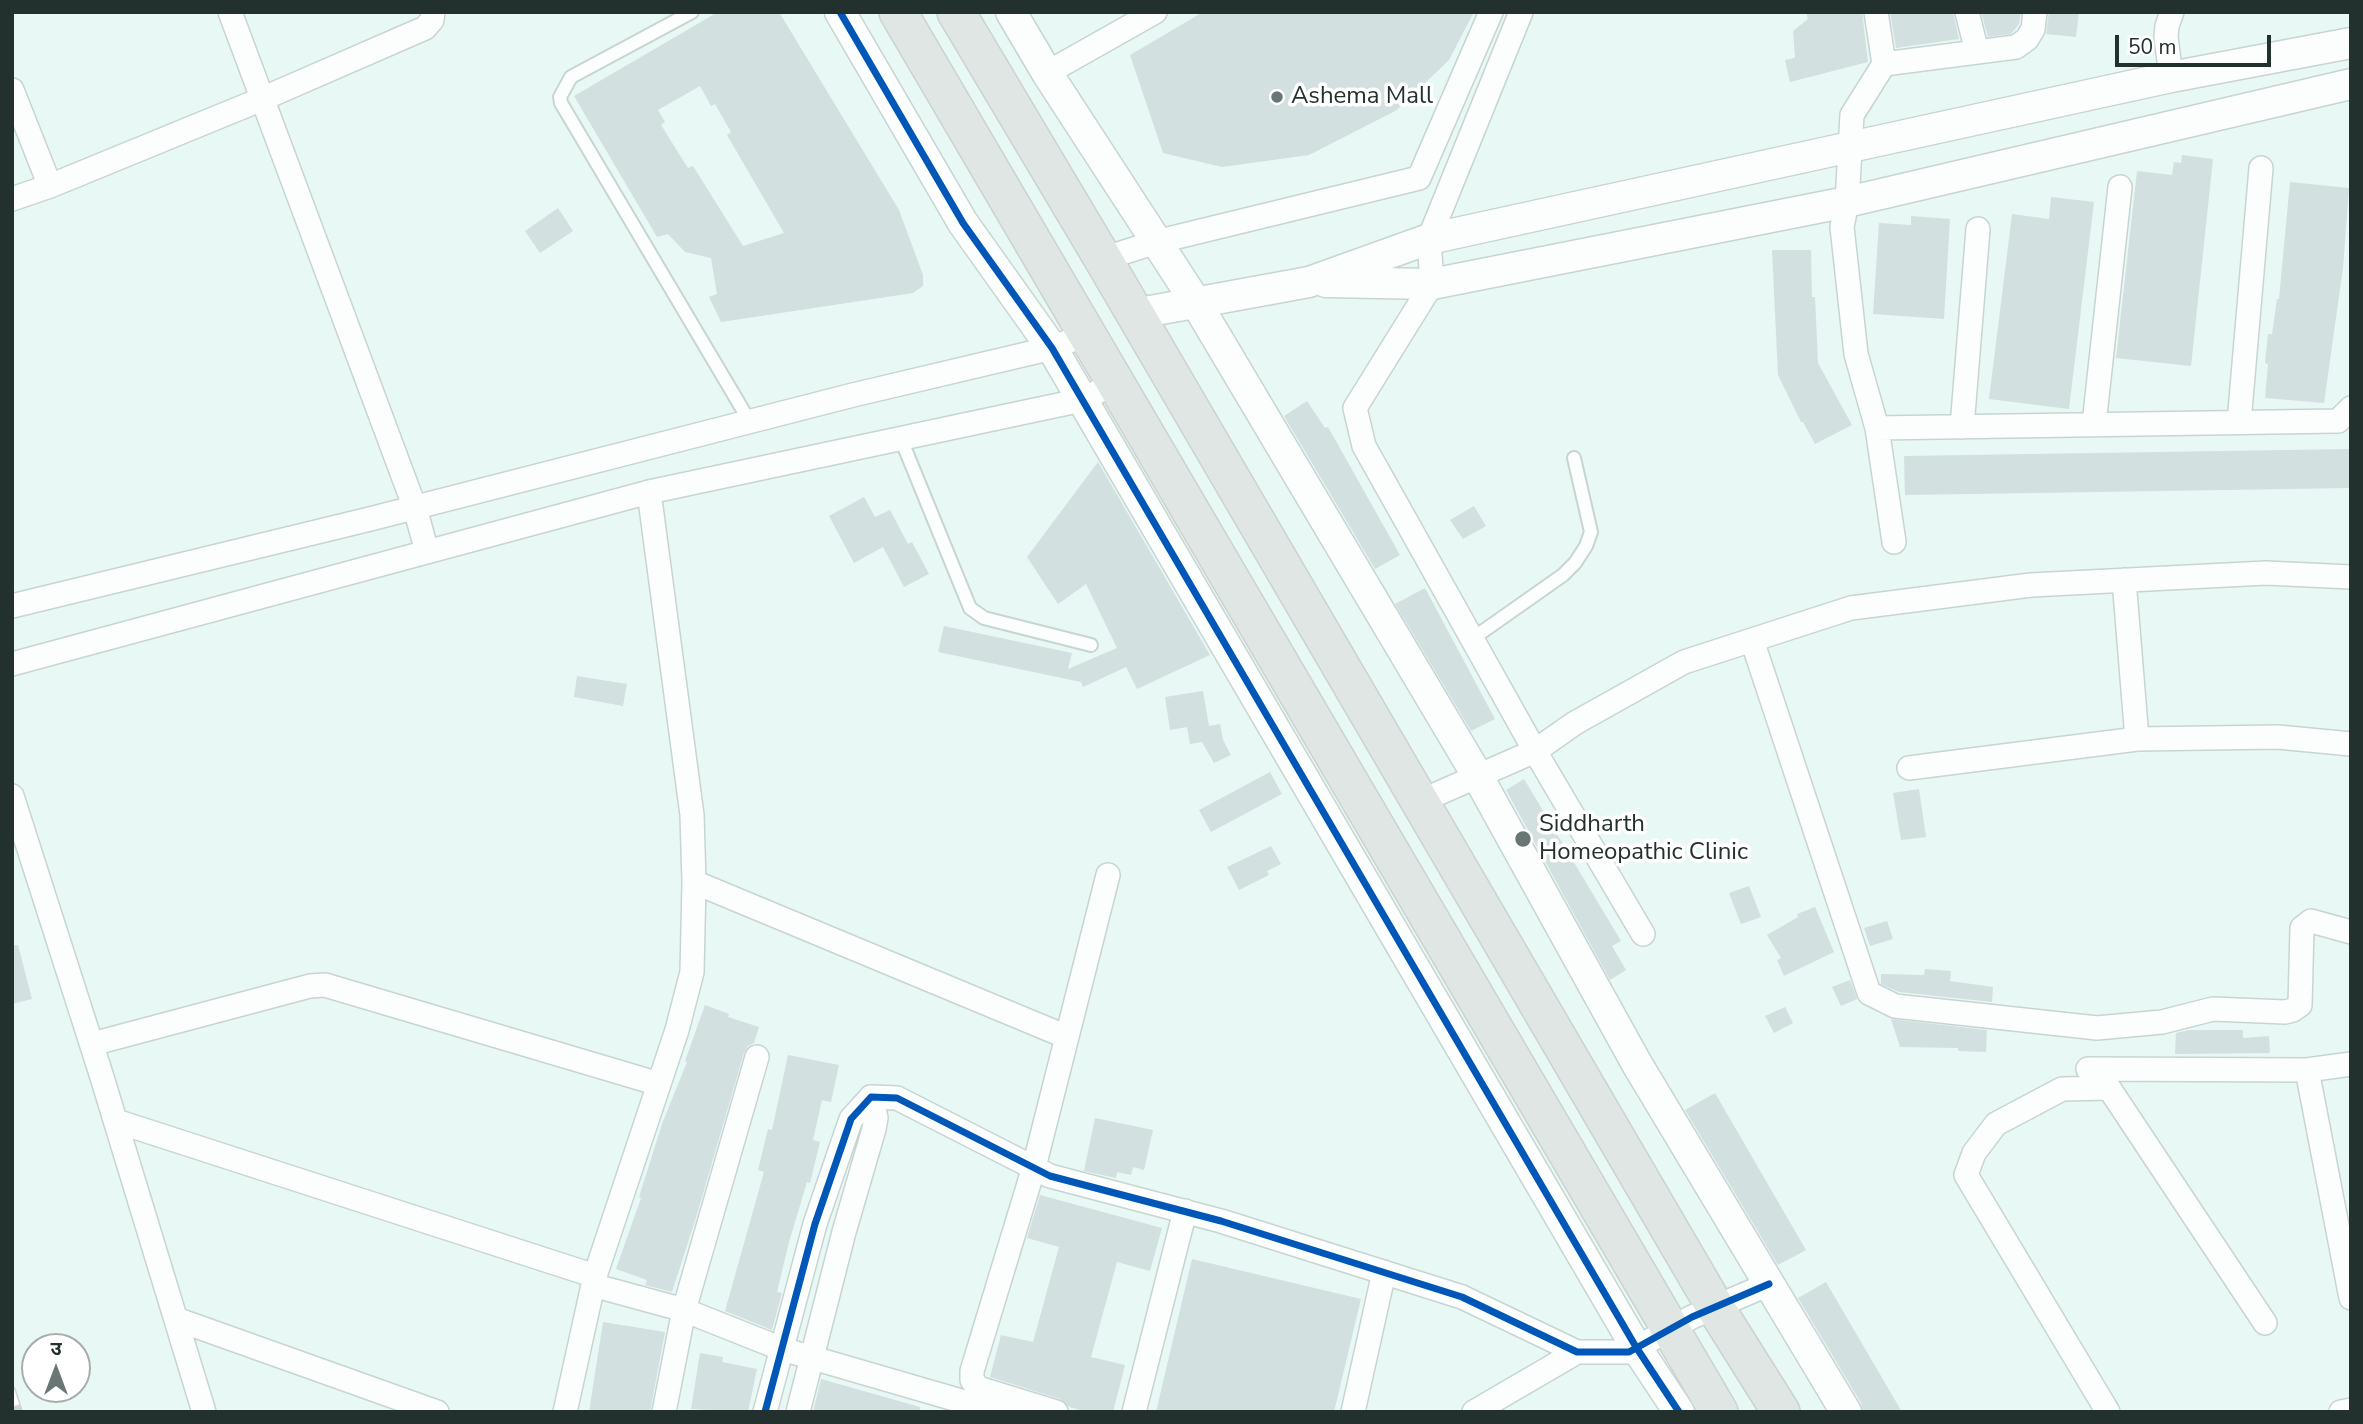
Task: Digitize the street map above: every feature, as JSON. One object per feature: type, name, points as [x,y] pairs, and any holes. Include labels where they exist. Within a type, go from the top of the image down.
[{"type":"main road","points":[[898,12],[1116,382],[1356,830],[1607,1219],[1719,1412]]},
{"type":"main road","points":[[956,12],[1421,801],[1715,1307],[1781,1412]]},
{"type":"street","points":[[230,12],[415,508],[427,552]]},
{"type":"street","points":[[12,198],[50,186],[262,99],[425,28],[432,20],[433,12]]},
{"type":"street","points":[[840,12],[963,223],[1052,348],[1082,400],[1356,830],[1636,1347],[1679,1412]]},
{"type":"street","points":[[1011,12],[1046,73],[1195,301],[1477,775],[1637,1064],[1846,1412]]},
{"type":"street","points":[[1046,73],[1155,12]]},
{"type":"street","points":[[1103,259],[1156,242],[1419,178],[1491,12]]},
{"type":"street","points":[[1521,12],[1429,239],[1432,284],[1355,408],[1364,446],[1535,751],[1643,934]]},
{"type":"street","points":[[1876,12],[1884,64],[1852,115],[1847,202],[1842,227],[1856,354],[1877,428],[1894,541]]},
{"type":"street","points":[[1967,12],[1977,52]]},
{"type":"street","points":[[1884,64],[2015,47],[2027,39],[2033,29],[2035,12]]},
{"type":"street","points":[[2172,12],[2166,37],[2172,77]]},
{"type":"street","points":[[1134,314],[1308,282],[1429,239],[2172,77],[2351,43]]},
{"type":"street","points":[[1308,282],[1432,284],[1847,202],[2351,85]]},
{"type":"street","points":[[12,90],[50,186]]},
{"type":"street","points":[[2239,422],[2261,168]]},
{"type":"street","points":[[2094,425],[2120,187]]},
{"type":"street","points":[[1962,426],[1978,229]]},
{"type":"street","points":[[12,606],[415,508],[853,395],[1052,348],[1087,334]]},
{"type":"street","points":[[12,664],[649,492],[1082,400],[1116,382]]},
{"type":"street","points":[[1877,428],[2338,421],[2351,408]]},
{"type":"street","points":[[565,1412],[692,972],[692,815],[649,492]]},
{"type":"street","points":[[1421,801],[1535,751],[1575,723],[1684,662],[1851,608],[2031,585],[2266,573],[2351,578]]},
{"type":"street","points":[[2124,580],[2137,739]]},
{"type":"street","points":[[1752,640],[1869,993],[1895,1006],[2097,1028],[2162,1021],[2213,1009],[2285,1012],[2300,1005],[2302,928],[2311,921],[2351,932]]},
{"type":"street","points":[[1909,768],[2137,739],[2278,737],[2351,744]]},
{"type":"street","points":[[12,796],[92,1044],[204,1412]]},
{"type":"street","points":[[1056,1412],[978,1388],[972,1380],[972,1371],[1034,1167],[1108,875]]},
{"type":"street","points":[[694,882],[1067,1037]]},
{"type":"street","points":[[92,1044],[310,986],[325,985],[659,1084]]},
{"type":"street","points":[[580,1412],[601,1282],[694,1022]]},
{"type":"street","points":[[664,1412],[684,1310],[757,1057]]},
{"type":"street","points":[[2088,1069],[2307,1070],[2351,1064]]},
{"type":"street","points":[[2307,1070],[2351,1298]]},
{"type":"street","points":[[2108,1412],[1966,1175],[1974,1153],[1996,1124],[2062,1089],[2109,1088],[2265,1324]]},
{"type":"street","points":[[765,1412],[815,1224],[851,1119],[871,1097],[897,1098],[1050,1176],[1185,1211],[1462,1297],[1577,1352],[1629,1352],[1669,1329],[1769,1284]]},
{"type":"street","points":[[798,1412],[876,1118],[871,1097]]},
{"type":"street","points":[[116,1121],[684,1310],[782,1349],[999,1412]]},
{"type":"street","points":[[1134,1412],[1185,1211]]},
{"type":"street","points":[[815,1224],[844,1231]]},
{"type":"street","points":[[1353,1412],[1384,1272]]},
{"type":"street","points":[[176,1319],[437,1412]]},
{"type":"street","points":[[1474,1412],[1577,1352]]},
{"type":"street","points":[[2341,1412],[2351,1410]]},
{"type":"lane","points":[[692,12],[571,77],[560,97],[561,103],[750,422]]},
{"type":"lane","points":[[901,439],[970,608],[984,618],[1091,645]]},
{"type":"lane","points":[[1472,639],[1563,575],[1586,546],[1591,532],[1574,458]]},
{"type":"building","points":[[718,12],[779,12],[899,210],[923,275],[923,286],[913,293],[721,322],[709,297],[717,294],[711,258],[685,252],[668,234],[657,237],[574,96]],"holes":[[[700,86],[711,106],[715,104],[731,132],[727,135],[784,233],[743,246],[693,166],[688,168],[661,125],[665,122],[658,110]]]},
{"type":"building","name":"Ashema Mall","points":[[1203,12],[1474,12],[1449,60],[1397,110],[1309,155],[1222,167],[1163,153],[1130,55]]},
{"type":"building","points":[[1806,12],[1862,12],[1868,62],[1790,82],[1785,60],[1795,58],[1793,31],[1808,19]]},
{"type":"building","points":[[1890,12],[1953,12],[1959,39],[1896,48]]},
{"type":"building","points":[[1981,12],[2021,12],[2019,24],[2011,34],[1988,37]]},
{"type":"building","points":[[2049,12],[2079,12],[2076,37],[2046,34]]},
{"type":"building","points":[[2182,155],[2213,159],[2191,366],[2116,358],[2137,171],[2172,175],[2174,162],[2181,163]]},
{"type":"building","points":[[2290,182],[2349,188],[2343,268],[2324,403],[2265,398],[2268,334],[2272,334],[2279,299]]},
{"type":"building","points":[[2051,197],[2094,202],[2069,409],[1989,399],[2012,214],[2049,219]]},
{"type":"building","points":[[558,208],[573,231],[540,253],[525,231]]},
{"type":"building","points":[[1911,216],[1950,219],[1944,319],[1873,314],[1879,223],[1911,225]]},
{"type":"building","points":[[1772,250],[1811,250],[1818,363],[1852,425],[1815,444],[1778,375]]},
{"type":"building","points":[[1307,401],[1325,428],[1328,427],[1400,555],[1375,569],[1284,416]]},
{"type":"building","points":[[2351,449],[2351,488],[1905,495],[1904,456]]},
{"type":"building","points":[[1098,462],[1210,655],[1137,689],[1126,667],[1083,687],[1081,682],[938,652],[944,626],[1072,653],[1068,669],[1117,648],[1086,584],[1058,604],[1027,557]]},
{"type":"building","points":[[864,497],[875,517],[890,510],[908,544],[912,542],[929,574],[904,587],[883,547],[854,563],[829,516]]},
{"type":"building","points":[[1474,506],[1486,526],[1463,539],[1450,520]]},
{"type":"building","points":[[1425,588],[1495,719],[1471,731],[1395,604]]},
{"type":"building","points":[[577,676],[627,684],[623,706],[574,697]]},
{"type":"building","points":[[1203,691],[1209,726],[1220,724],[1223,740],[1231,755],[1214,763],[1202,742],[1190,744],[1187,727],[1170,730],[1165,697]]},
{"type":"building","points":[[1270,772],[1282,794],[1211,832],[1199,810]]},
{"type":"building","points":[[1524,779],[1621,941],[1612,946],[1626,970],[1610,980],[1506,790]]},
{"type":"building","points":[[1919,789],[1926,837],[1901,840],[1893,793]]},
{"type":"building","points":[[1271,846],[1281,864],[1267,871],[1269,875],[1239,890],[1227,867]]},
{"type":"building","points":[[1749,886],[1761,917],[1741,924],[1729,893]]},
{"type":"building","points":[[1815,907],[1834,952],[1784,976],[1777,960],[1781,958],[1767,935],[1798,917],[1797,914]]},
{"type":"building","points":[[1887,921],[1893,939],[1870,946],[1864,928]]},
{"type":"building","points":[[12,945],[18,945],[32,999],[12,1004]]},
{"type":"building","points":[[1925,969],[1951,971],[1950,981],[1993,987],[1992,1002],[1899,992],[1881,984],[1881,974],[1924,975]]},
{"type":"building","points":[[1850,980],[1857,999],[1841,1006],[1832,987]]},
{"type":"building","points":[[705,1005],[729,1014],[728,1017],[759,1027],[754,1043],[748,1046],[744,1053],[672,1292],[645,1285],[647,1280],[616,1269],[641,1198],[639,1197],[662,1124],[687,1062],[685,1061]]},
{"type":"building","points":[[1785,1007],[1793,1023],[1774,1033],[1765,1016]]},
{"type":"building","points":[[1891,1019],[1987,1030],[1986,1052],[1958,1051],[1958,1048],[1900,1047]]},
{"type":"building","points":[[2189,1030],[2243,1030],[2243,1038],[2269,1036],[2270,1053],[2175,1054],[2176,1033]]},
{"type":"building","points":[[788,1055],[839,1065],[831,1102],[822,1100],[813,1140],[820,1142],[810,1183],[807,1182],[789,1242],[777,1292],[782,1293],[772,1330],[725,1311],[764,1172],[758,1170],[768,1129],[772,1130]]},
{"type":"building","points":[[1715,1093],[1806,1250],[1778,1265],[1685,1110]]},
{"type":"building","points":[[1095,1118],[1153,1130],[1144,1170],[1133,1167],[1131,1175],[1117,1172],[1116,1178],[1084,1171]]},
{"type":"building","points":[[1040,1195],[1162,1228],[1150,1271],[1117,1262],[1091,1357],[1125,1365],[1113,1412],[1088,1412],[1069,1407],[1060,1399],[990,1377],[1001,1335],[1033,1342],[1059,1247],[1027,1238]]},
{"type":"building","points":[[1192,1259],[1361,1299],[1334,1412],[1156,1412]]},
{"type":"building","points":[[1826,1282],[1902,1412],[1863,1412],[1861,1403],[1798,1298]]},
{"type":"building","points":[[603,1322],[665,1332],[650,1412],[589,1412]]},
{"type":"building","points":[[700,1353],[723,1357],[722,1362],[757,1369],[748,1412],[691,1409]]},
{"type":"building","points":[[821,1379],[920,1407],[920,1412],[813,1412]]},
{"type":"railway","points":[[12,1390],[19,1412]]},
{"type":"cycle path","points":[[840,12],[963,223],[1052,348],[1636,1347],[1679,1412]]},
{"type":"cycle path","points":[[765,1412],[815,1224],[851,1119],[871,1097],[897,1098],[1050,1176],[1221,1221],[1462,1297],[1577,1352],[1629,1352],[1692,1317],[1769,1284]]},
{"type":"place","name":"Ashema Mall","points":[[1277,97]]},
{"type":"place","name":"Siddharth Homeopathic Clinic","points":[[1523,839]]}]
